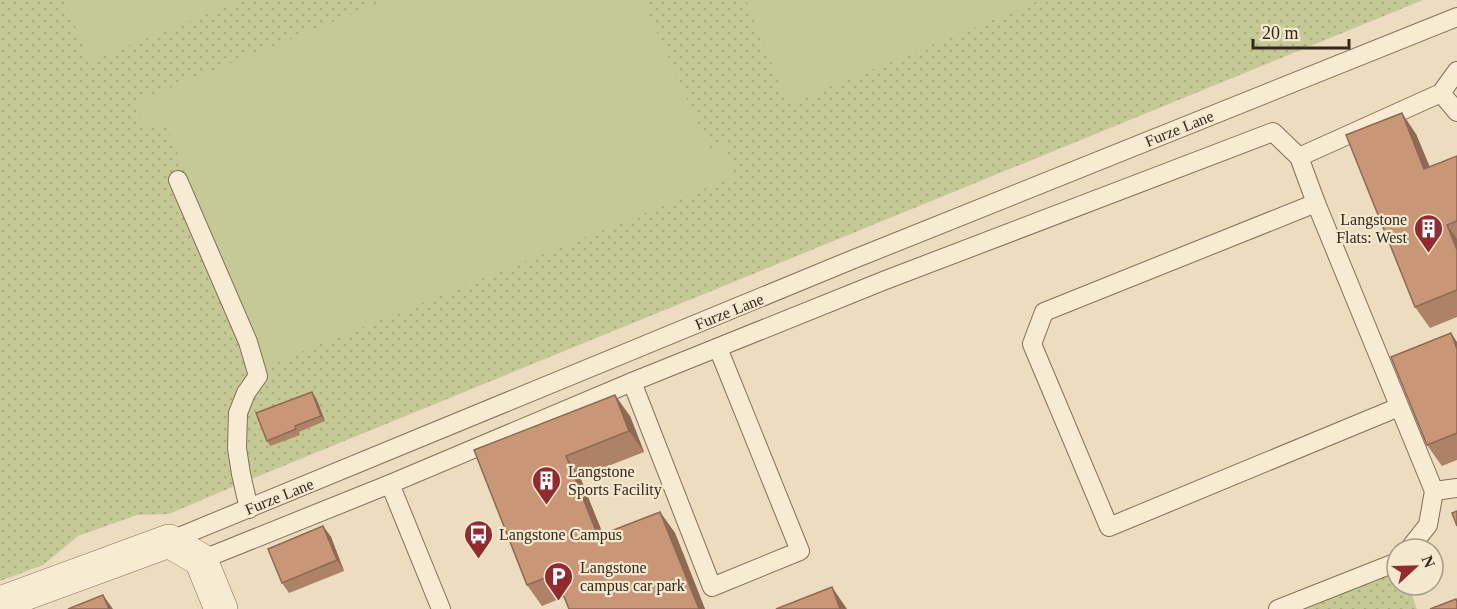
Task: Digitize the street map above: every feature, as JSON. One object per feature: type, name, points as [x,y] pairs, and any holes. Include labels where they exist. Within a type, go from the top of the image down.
[{"type":"street","points":[[169,541],[201,560],[221,609]]},
{"type":"street","name":"Furze Lane","points":[[0,603],[169,541]]},
{"type":"lane","name":"Furze Lane","points":[[169,541],[854,259],[1457,17]]},
{"type":"lane","points":[[1299,157],[1441,93],[1457,71]]},
{"type":"lane","points":[[1441,93],[1457,112]]},
{"type":"lane","points":[[201,560],[883,281],[1273,132],[1299,157],[1434,491],[1428,525],[1418,537]]},
{"type":"lane","points":[[178,180],[248,342],[258,376],[246,393],[238,413],[237,448],[249,509]]},
{"type":"lane","points":[[1316,203],[1044,312],[1032,344],[1109,527],[1399,407]]},
{"type":"lane","points":[[632,382],[712,587],[800,551],[718,348]]},
{"type":"lane","points":[[390,484],[441,609]]},
{"type":"lane","points":[[1434,491],[1457,488]]},
{"type":"lane","points":[[1278,609],[1385,567]]},
{"type":"green space","points":[[0,0],[1423,0],[169,514],[137,515],[78,536],[43,565],[0,581]]},
{"type":"green space","points":[[64,0],[243,0],[90,61]]},
{"type":"green space","points":[[387,0],[642,0],[711,152],[723,144],[734,177],[264,367],[166,124],[146,128],[133,103]]},
{"type":"green space","points":[[746,0],[1041,0],[788,104]]},
{"type":"green space","points":[[1385,567],[1385,597],[1412,597],[1417,609],[1278,609]]},
{"type":"building","name":"Langstone Flats: West","points":[[1402,113],[1424,169],[1457,156],[1457,221],[1447,225],[1457,250],[1457,290],[1415,307],[1346,135]]},
{"type":"building","points":[[1451,333],[1457,349],[1457,433],[1427,445],[1391,357]]},
{"type":"building","points":[[312,392],[321,416],[295,426],[296,429],[267,441],[256,413]]},
{"type":"building","name":"Langstone Sports Facility","points":[[615,395],[629,431],[566,456],[598,536],[660,512],[699,609],[569,609],[555,574],[527,585],[474,450]]},
{"type":"building","points":[[1457,511],[1457,526],[1452,513]]},
{"type":"building","points":[[323,526],[337,560],[282,583],[268,549]]},
{"type":"building","points":[[832,587],[840,609],[776,609]]},
{"type":"building","points":[[103,595],[109,609],[68,609]]},
{"type":"building","points":[[1456,599],[1457,609],[1430,609]]},
{"type":"place","name":"Langstone Flats: West","points":[[1428,254]]},
{"type":"place","name":"Langstone Sports Facility","points":[[547,506]]},
{"type":"place","name":"Langstone Campus","points":[[478,560]]},
{"type":"place","name":"Langstone campus car park","points":[[559,602]]}]
